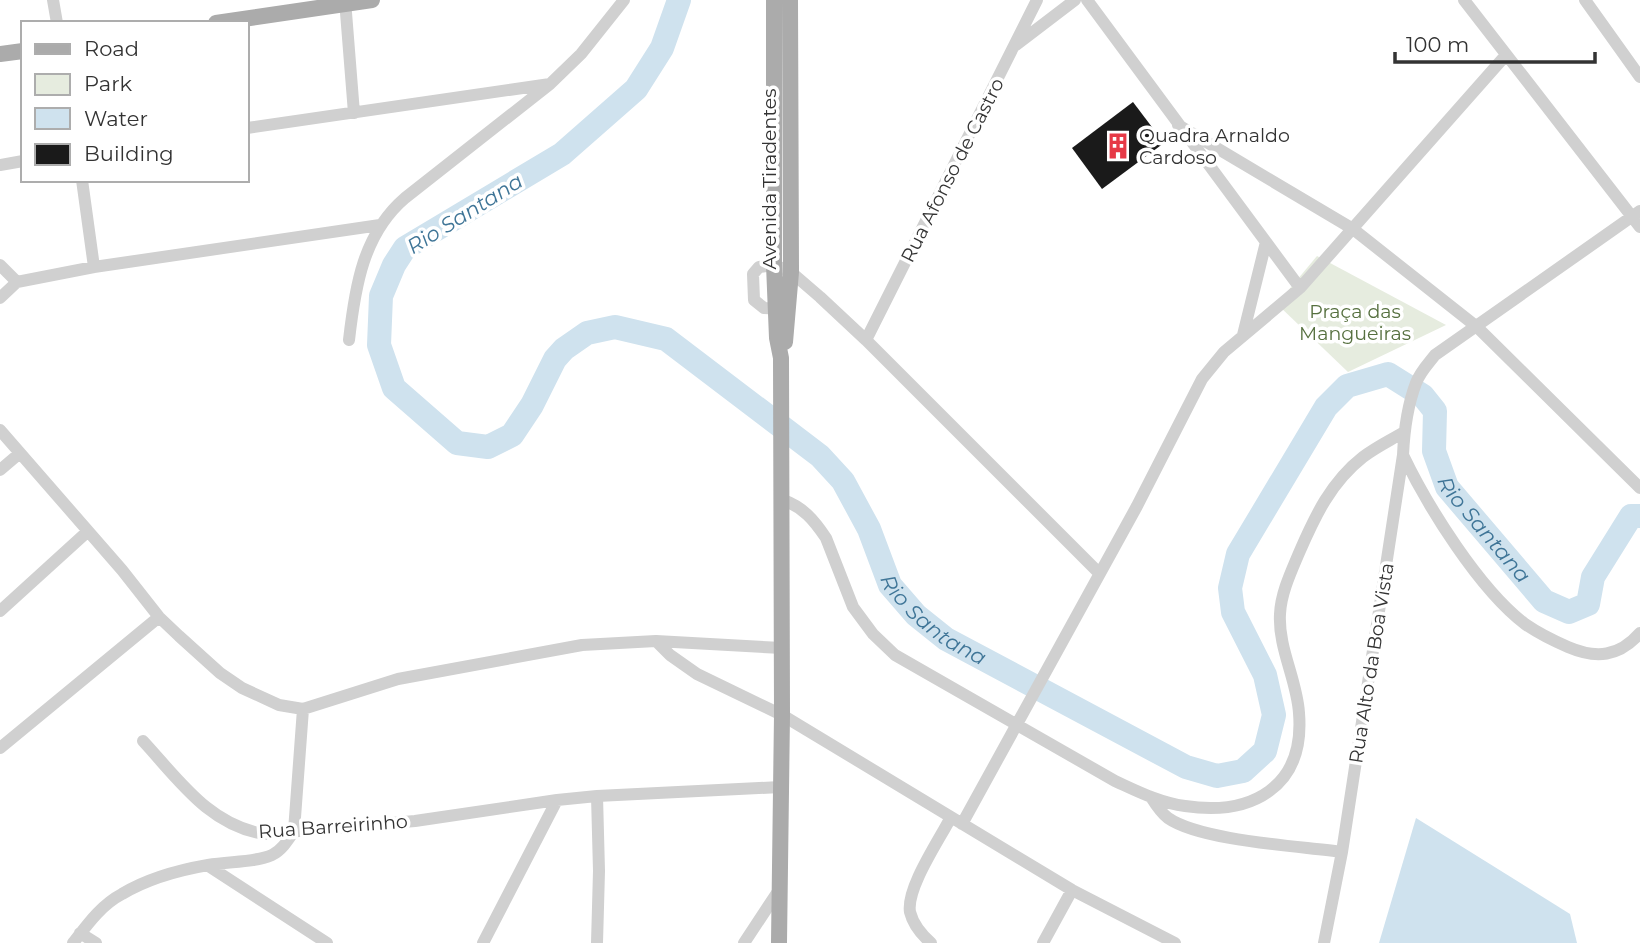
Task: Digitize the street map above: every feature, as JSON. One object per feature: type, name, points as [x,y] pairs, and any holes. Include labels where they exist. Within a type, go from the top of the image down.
[{"type":"main road","points":[[228,21],[373,0]]},
{"type":"main road","points":[[774,0],[774,265],[782,309]]},
{"type":"main road","name":"Avenida Tiradentes","points":[[779,943],[783,500],[781,358],[782,309],[791,272],[790,0]]},
{"type":"main road","points":[[0,54],[21,51]]},
{"type":"street","points":[[53,0],[57,21]]},
{"type":"street","points":[[349,340],[353,303],[362,265],[380,225],[405,198],[550,84],[580,54],[624,0]]},
{"type":"street","name":"Rua Afonso de Castro","points":[[866,340],[1037,0]]},
{"type":"street","points":[[1013,47],[1074,0]]},
{"type":"street","points":[[1087,0],[1300,288]]},
{"type":"street","points":[[1464,0],[1637,218],[1477,327]]},
{"type":"street","points":[[1585,0],[1640,77]]},
{"type":"street","points":[[345,2],[354,113]]},
{"type":"street","points":[[931,943],[915,924],[910,911],[910,900],[916,883],[1018,726],[1202,379],[1213,363],[1243,335],[1300,288],[1506,55]]},
{"type":"street","points":[[248,128],[550,84]]},
{"type":"street","points":[[1178,125],[1353,229],[1477,327],[1640,488]]},
{"type":"street","points":[[0,165],[21,161]]},
{"type":"street","points":[[82,182],[94,267]]},
{"type":"street","points":[[0,298],[17,282],[94,267],[380,225]]},
{"type":"street","points":[[1243,335],[1266,242]]},
{"type":"street","points":[[0,265],[17,282]]},
{"type":"street","points":[[774,265],[791,272],[866,340],[1099,572]]},
{"type":"street","name":"Rua Alto da Boa Vista","points":[[1324,943],[1342,852],[1405,432],[1416,383],[1435,355],[1477,327]]},
{"type":"street","points":[[0,430],[122,570],[159,617],[220,673],[242,688],[279,705],[303,709],[398,679],[583,645],[656,641],[782,648]]},
{"type":"street","points":[[783,500],[797,505],[819,528],[826,538],[853,607],[873,634],[895,655],[1115,781],[1151,797],[1184,806],[1240,805],[1263,796],[1284,779],[1296,757],[1300,735],[1299,711],[1280,614],[1284,591],[1312,523],[1333,486],[1365,455],[1405,432]]},
{"type":"street","points":[[0,470],[20,453]]},
{"type":"street","points":[[1403,454],[1415,479],[1467,560],[1525,624],[1583,653],[1603,655],[1618,652],[1640,634]]},
{"type":"street","points":[[0,611],[87,532]]},
{"type":"street","points":[[0,748],[159,617]]},
{"type":"street","points":[[656,641],[670,655],[697,674],[782,715],[1072,890],[1175,943]]},
{"type":"street","points":[[96,943],[76,938],[99,911],[120,895],[148,882],[207,865],[250,860],[272,854],[285,845],[294,831],[303,709]]},
{"type":"street","name":"Rua Barreirinho","points":[[143,741],[199,802],[227,823],[246,831],[264,834],[415,821],[597,796],[780,787]]},
{"type":"street","points":[[597,796],[597,943]]},
{"type":"street","points":[[1151,797],[1167,817],[1203,832],[1342,852]]},
{"type":"street","points":[[483,943],[557,800]]},
{"type":"street","points":[[207,865],[327,943]]},
{"type":"street","points":[[744,943],[779,890]]},
{"type":"street","points":[[1043,943],[1072,890]]},
{"type":"green space","name":"Praça das Mangueiras","points":[[1317,256],[1446,325],[1348,372],[1277,304]]},
{"type":"water","points":[[1416,818],[1570,914],[1577,943],[1379,943]]},
{"type":"building","name":"Quadra Arnaldo Cardoso","points":[[1133,102],[1164,143],[1102,189],[1072,148]]},
{"type":"waterway","name":"Rio Santana","points":[[679,0],[662,48],[636,89],[562,154],[405,248],[394,265],[381,296],[379,345],[394,388],[457,443],[488,447],[512,435],[532,405],[555,359],[587,333],[615,327],[666,339],[820,456],[843,481],[869,529],[890,585],[916,615],[946,639],[1186,767],[1217,776],[1243,771],[1265,751],[1274,715],[1265,675],[1233,612],[1230,588],[1238,554],[1326,407],[1347,386],[1388,374],[1423,396],[1435,411],[1434,451],[1447,487],[1544,601],[1569,612],[1588,604],[1593,577],[1631,516],[1640,516]]},
{"type":"place","name":"Quadra Arnaldo Cardoso","points":[[1118,146]]}]
